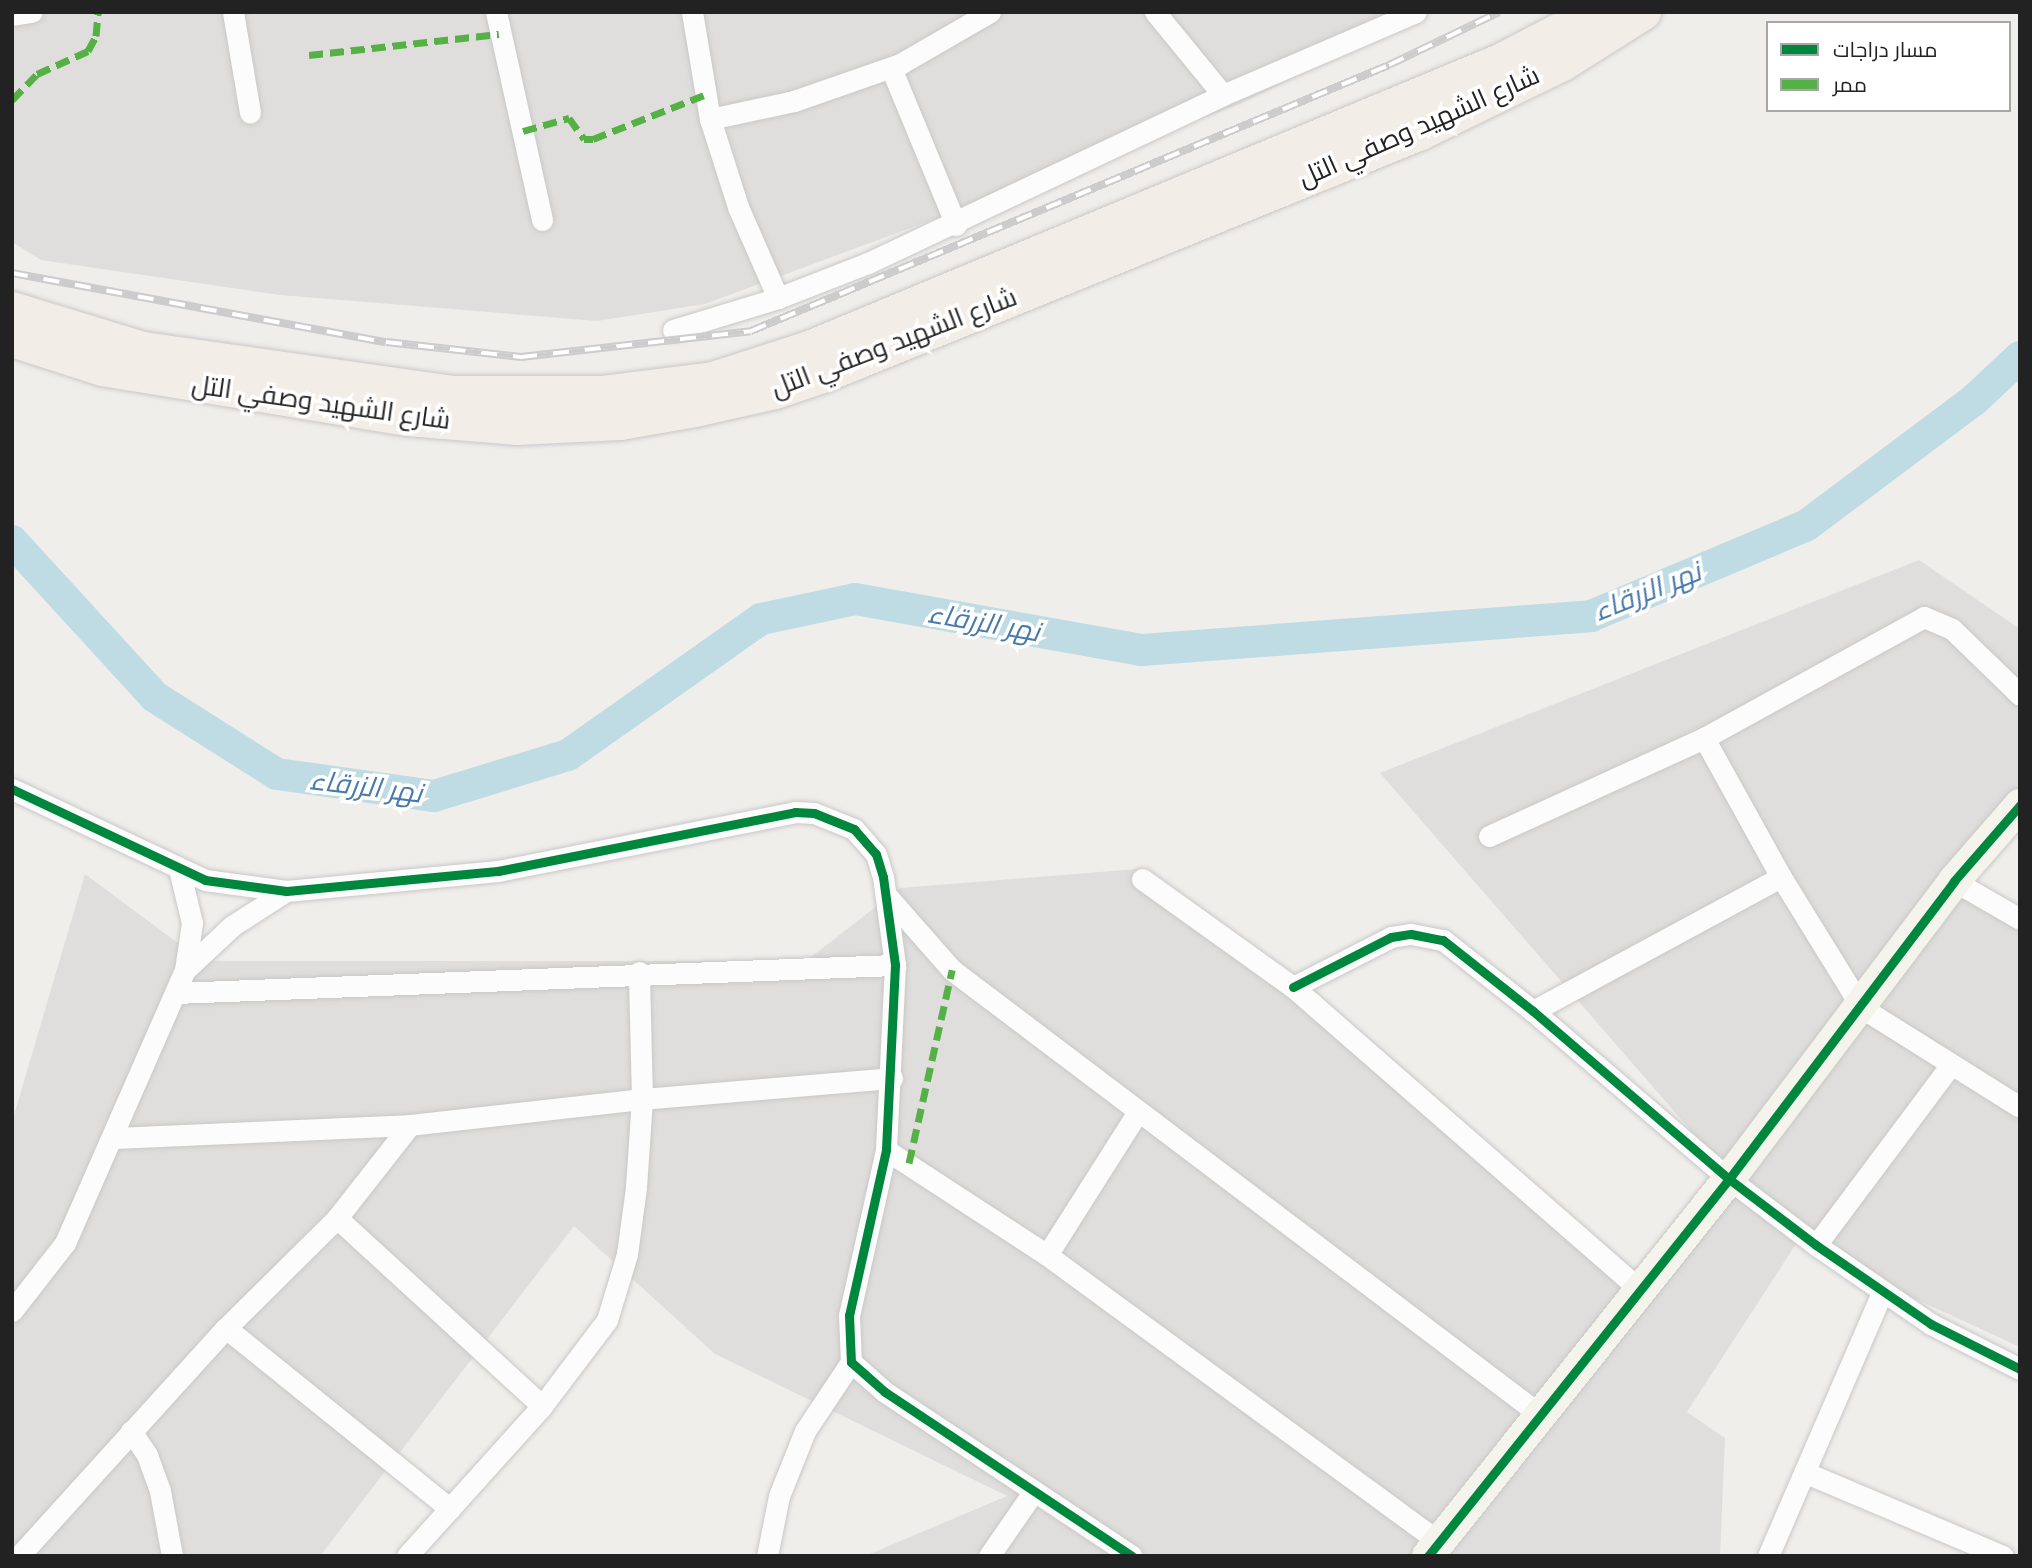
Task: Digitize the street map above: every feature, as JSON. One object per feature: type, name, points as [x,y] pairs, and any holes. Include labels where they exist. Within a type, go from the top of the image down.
[{"type":"main road","name":"شارع الشهيد وصفي التل","points":[[17,326],[143,349],[451,393],[601,393],[713,379],[809,348],[1500,61],[1594,12]]},
{"type":"main road","name":"شارع الشهيد وصفي التل","points":[[17,326],[102,369],[407,418],[517,427],[620,422],[695,409],[775,391],[825,374],[1420,132],[1562,63],[1643,12]]},
{"type":"street","points":[[12,15],[32,12]]},
{"type":"street","points":[[233,12],[250,113]]},
{"type":"street","points":[[496,12],[542,220]]},
{"type":"street","points":[[692,12],[710,119],[738,206],[778,298]]},
{"type":"street","points":[[710,119],[794,101],[891,68],[990,12]]},
{"type":"street","points":[[1155,12],[1223,95]]},
{"type":"street","points":[[673,330],[778,298],[956,225],[1223,95],[1416,12]]},
{"type":"street","points":[[891,68],[956,225]]},
{"type":"street","points":[[1489,836],[1704,738],[1924,617],[1952,629],[2020,695]]},
{"type":"street","points":[[1704,738],[1781,877],[1861,1008],[1949,1067],[2020,1107]]},
{"type":"street","points":[[12,789],[179,869],[233,886],[286,891],[498,871],[795,812],[839,820],[867,839],[876,854],[887,896],[895,965],[887,1150],[849,1315],[851,1362],[805,1431],[775,1506],[767,1556]]},
{"type":"street","points":[[887,1150],[1047,1255],[1434,1549],[1542,1416],[1638,1288],[1729,1179],[1861,1008],[1954,881],[2020,805]]},
{"type":"street","points":[[12,1311],[65,1243],[114,1138],[185,970],[192,923],[179,869]]},
{"type":"street","points":[[1533,1011],[1781,877]]},
{"type":"street","points":[[1142,879],[1293,987],[1638,1288]]},
{"type":"street","points":[[1954,881],[2020,919]]},
{"type":"street","points":[[185,970],[232,926],[286,891]]},
{"type":"street","points":[[887,896],[952,970],[1137,1113],[1542,1416]]},
{"type":"street","points":[[1293,987],[1375,943],[1411,934],[1455,948],[1533,1011],[1729,1179],[1816,1245],[1882,1293],[1939,1329],[2020,1369]]},
{"type":"street","points":[[175,993],[639,972],[895,965]]},
{"type":"street","points":[[407,1556],[542,1406],[598,1336],[616,1296],[630,1227],[642,1098],[639,972]]},
{"type":"street","points":[[1816,1245],[1949,1067]]},
{"type":"street","points":[[114,1138],[411,1125],[642,1098],[891,1078]]},
{"type":"street","points":[[1047,1255],[1137,1113]]},
{"type":"street","points":[[19,1556],[226,1328],[337,1218],[411,1125]]},
{"type":"street","points":[[337,1218],[542,1406]]},
{"type":"street","points":[[1768,1556],[1882,1293]]},
{"type":"street","points":[[226,1328],[450,1509]]},
{"type":"street","points":[[851,1362],[885,1392],[1132,1556]]},
{"type":"street","points":[[131,1431],[160,1490],[172,1556]]},
{"type":"street","points":[[1804,1472],[2004,1556]]},
{"type":"street","points":[[989,1556],[1034,1491]]},
{"type":"shaded area","points":[[12,12],[1426,12],[1240,104],[951,213],[705,304],[597,321],[280,295],[41,260],[12,242]]},
{"type":"shaded area","points":[[1919,560],[2020,629],[2020,796],[1950,870],[2020,911],[2020,1347],[1796,1244],[1687,1412],[1725,1438],[1720,1556],[865,1556],[1007,1496],[715,1354],[574,1226],[320,1556],[12,1556],[12,1122],[85,874],[202,961],[806,961],[900,888],[1137,869],[1637,1286],[1733,1179],[1380,773]]},
{"type":"waterway","name":"نهر الزرقاء","points":[[12,541],[155,697],[277,774],[434,796],[568,755],[761,619],[855,599],[1142,650],[1591,616],[1807,525],[1973,401],[2020,357]]},
{"type":"railway","points":[[12,273],[386,342],[521,357],[751,331],[1389,65],[1499,12]]},
{"type":"marked path","points":[[12,100],[37,74],[88,51],[96,36],[98,12]]},
{"type":"marked path","points":[[309,55],[499,34]]},
{"type":"marked path","points":[[523,131],[569,118],[584,139],[593,139],[704,95]]},
{"type":"marked path","points":[[909,1163],[952,970]]},
{"type":"cycle path","points":[[12,789],[205,880],[286,891],[498,871],[795,812],[814,813],[854,829],[876,854],[883,877],[895,965],[886,1150],[849,1315],[851,1362],[885,1392],[1132,1556]]},
{"type":"cycle path","points":[[1428,1556],[1729,1179],[1954,881],[2020,805]]},
{"type":"cycle path","points":[[1293,987],[1391,937],[1411,934],[1443,940],[1533,1011],[1729,1179],[1816,1245],[1931,1324],[2020,1369]]}]
